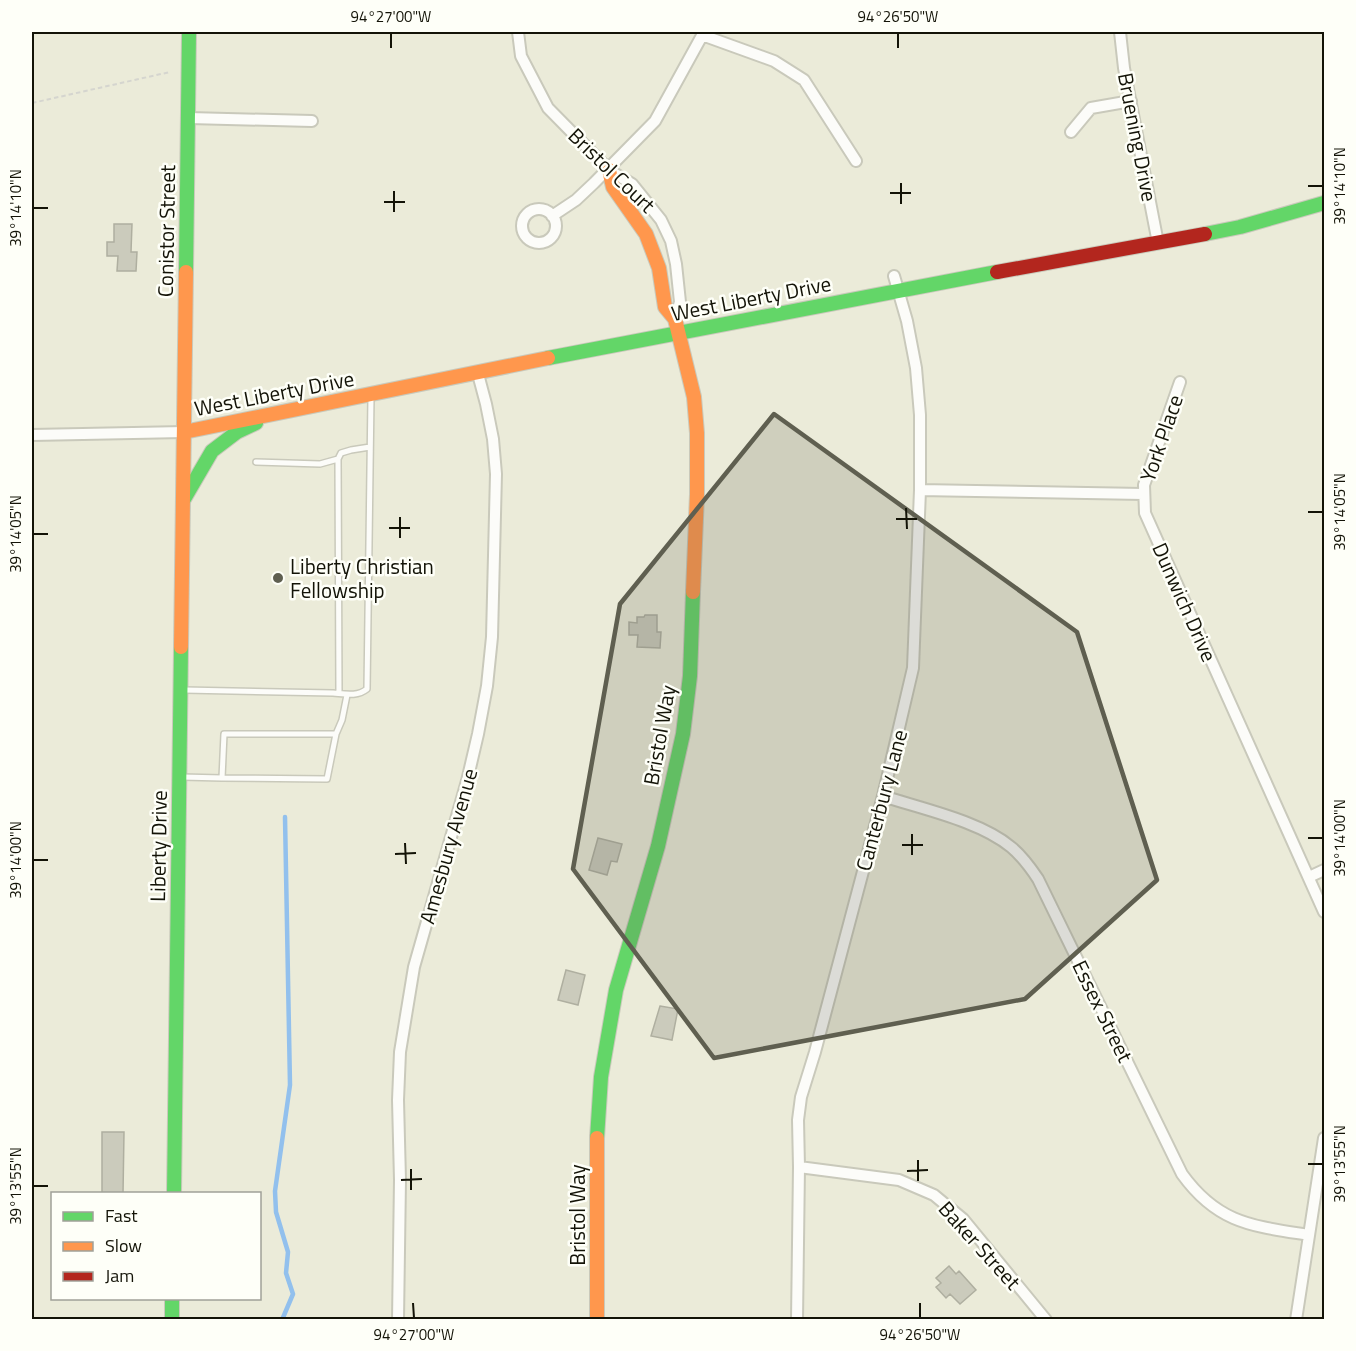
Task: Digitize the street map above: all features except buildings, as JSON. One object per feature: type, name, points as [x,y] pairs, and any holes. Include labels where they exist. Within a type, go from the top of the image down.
[{"type":"main road","name":"Conistor Street","points":[[184,432],[189,32]]},
{"type":"main road","name":"Bristol Way","points":[[597,1320],[597,1132],[601,1077],[616,990],[658,846],[683,734],[690,676],[697,494],[697,433],[694,397],[687,363],[676,325],[665,307],[659,268],[649,242],[629,208],[613,187],[609,170]]},
{"type":"main road","name":"West Liberty Drive","points":[[184,432],[478,374],[676,325],[898,291],[1158,243],[1240,227],[1324,203]]},
{"type":"main road","name":"Liberty Drive","points":[[184,499],[212,451],[237,432],[272,415]]},
{"type":"main road","name":"Liberty Drive","points":[[174,1192],[184,432]]},
{"type":"main road","points":[[172,1300],[172,1320]]},
{"type":"street","name":"Bristol Court","points":[[518,32],[521,56],[548,108],[609,170],[632,184],[661,220],[676,264],[680,302],[676,325]]},
{"type":"street","name":"Bruening Drive","points":[[1120,32],[1158,243]]},
{"type":"street","points":[[552,216],[576,200],[609,170],[655,121],[703,33],[774,61],[804,80],[856,161]]},
{"type":"street","points":[[1071,132],[1091,108],[1131,101]]},
{"type":"street","points":[[189,118],[312,121]]},
{"type":"street","name":"Canterbury Lane","points":[[797,1320],[799,1167],[797,1132],[801,1097],[883,796],[913,668],[920,490],[920,415],[916,368],[907,321],[894,276]]},
{"type":"street","name":"Amesbury Avenue","points":[[398,1320],[400,1052],[414,967],[478,734],[487,686],[492,637],[495,474],[493,439],[478,374]]},
{"type":"street","name":"York Place","points":[[1143,494],[1144,485],[1180,382]]},
{"type":"street","points":[[32,435],[184,432]]},
{"type":"street","points":[[920,490],[1143,494]]},
{"type":"street","name":"Dunwich Drive","points":[[1143,494],[1148,522],[1324,912]]},
{"type":"street","name":"Essex Street","points":[[883,796],[976,826],[1012,847],[1038,879],[1182,1174],[1193,1189],[1223,1214],[1240,1222],[1309,1235]]},
{"type":"street","points":[[1309,877],[1324,870]]},
{"type":"street","points":[[1296,1320],[1324,1138]]},
{"type":"street","name":"Baker Street","points":[[799,1167],[899,1180],[934,1195],[963,1219],[1046,1320]]},
{"type":"lane","points":[[629,208],[644,197]]},
{"type":"lane","points":[[649,242],[667,233]]},
{"type":"lane","points":[[659,268],[676,264]]},
{"type":"lane","points":[[181,690],[347,695],[361,693],[367,689],[371,396]]},
{"type":"lane","points":[[339,693],[338,459],[341,453],[370,447]]},
{"type":"lane","points":[[256,462],[318,464],[338,459]]},
{"type":"lane","points":[[180,777],[327,779],[347,695]]},
{"type":"lane","points":[[222,778],[225,734],[336,734]]},
{"type":"path","points":[[32,103],[170,72]]},
{"type":"highlighted area","points":[[774,414],[1077,632],[1157,880],[1025,999],[714,1058],[573,869],[620,604]]},
{"type":"waterway","points":[[282,1320],[293,1294],[286,1273],[288,1252],[276,1212],[275,1191],[290,1085],[285,817]]},
{"type":"traffic: fast","points":[[186,272],[189,32]]},
{"type":"traffic: fast","points":[[1205,234],[1240,227],[1324,203]]},
{"type":"traffic: fast","points":[[548,358],[997,272]]},
{"type":"traffic: fast","points":[[184,499],[212,451],[237,432],[256,423]]},
{"type":"traffic: fast","points":[[597,1138],[601,1077],[616,990],[658,846],[683,734],[690,676],[693,592]]},
{"type":"traffic: fast","points":[[174,1192],[181,647]]},
{"type":"traffic: fast","points":[[172,1300],[172,1320]]},
{"type":"traffic: slow","points":[[609,170],[613,187],[646,234],[659,268],[665,307],[675,319],[694,397],[697,433],[697,494],[693,592]]},
{"type":"traffic: slow","points":[[181,647],[186,272]]},
{"type":"traffic: slow","points":[[184,432],[548,358]]},
{"type":"traffic: slow","points":[[597,1138],[597,1320]]},
{"type":"traffic: jam","points":[[997,272],[1205,234]]},
{"type":"place","name":"Liberty Christian Fellowship","points":[[278,578]]}]
